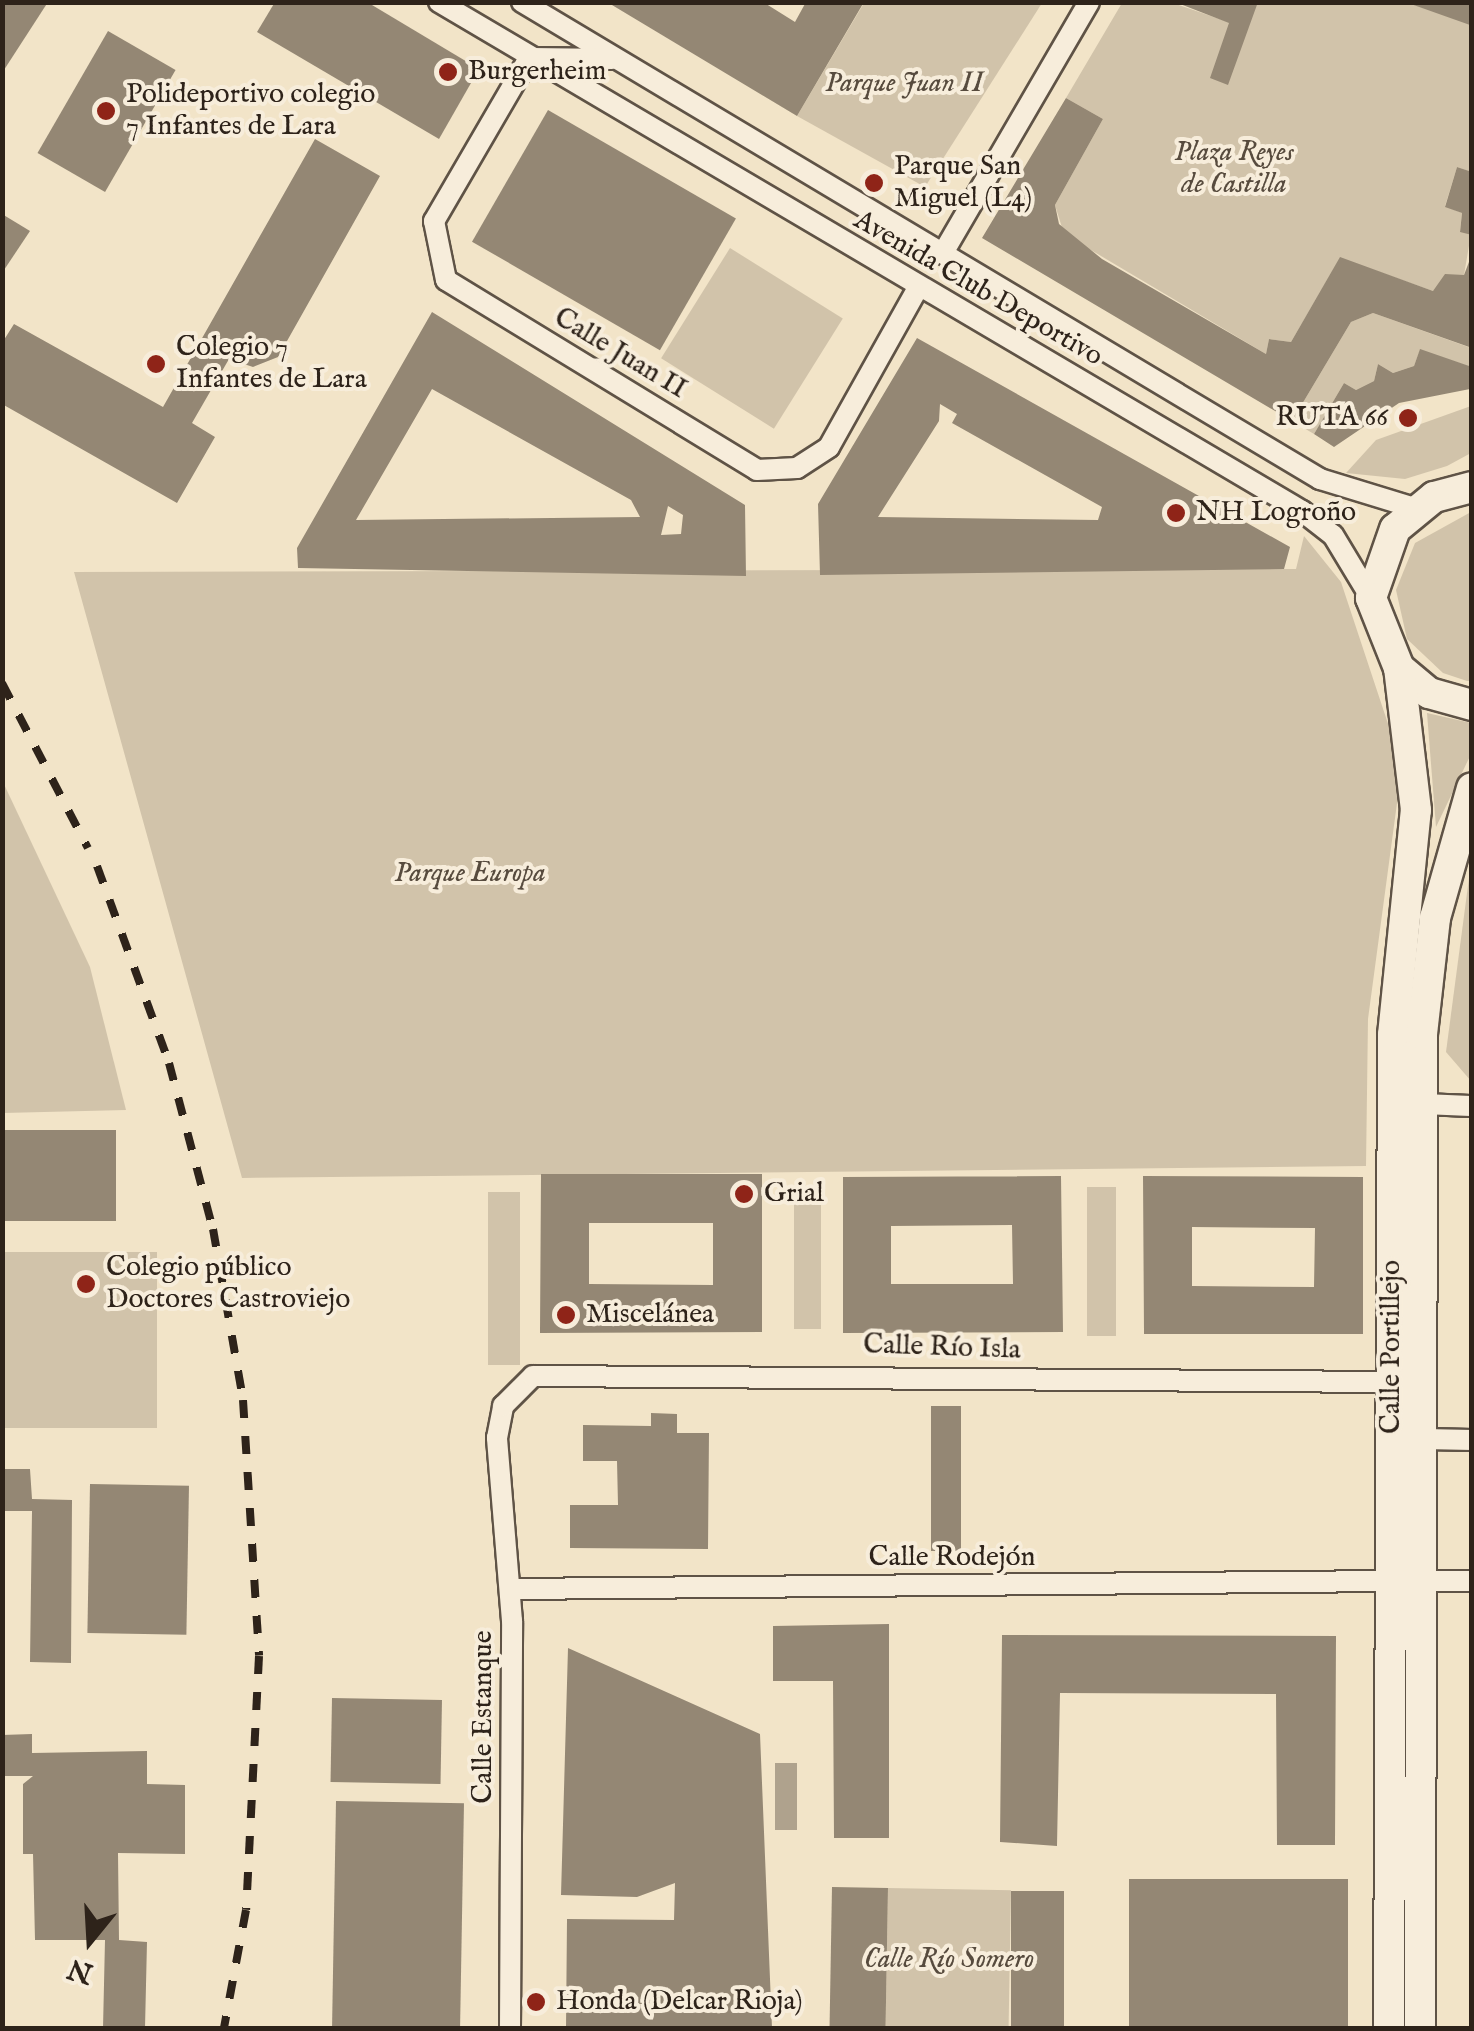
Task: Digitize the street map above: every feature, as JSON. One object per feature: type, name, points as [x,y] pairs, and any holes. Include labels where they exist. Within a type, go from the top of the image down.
[{"type":"main road","points":[[1371,598],[1385,546],[1415,508],[1465,485]]},
{"type":"main road","name":"Calle Portillejo","points":[[1371,598],[1399,668],[1416,810],[1393,1035],[1389,2028]]},
{"type":"main road","points":[[1399,668],[1429,693],[1472,705]]},
{"type":"main road","name":"Calle Portillejo","points":[[1420,2028],[1425,1582],[1422,1104],[1435,918],[1472,788]]},
{"type":"street","name":"Avenida Club Deportivo","points":[[438,2],[1302,511],[1333,535],[1371,598]]},
{"type":"street","name":"Avenida Club Deportivo","points":[[522,2],[553,11],[617,59],[1320,478],[1415,508]]},
{"type":"street","points":[[943,253],[1088,2]]},
{"type":"street","points":[[529,58],[617,59]]},
{"type":"street","name":"Calle Juan II","points":[[529,58],[434,221],[446,280],[757,470],[797,468],[829,448],[918,288]]},
{"type":"street","points":[[1422,1104],[1467,1106]]},
{"type":"street","name":"Calle Río Isla","points":[[502,1406],[533,1376],[1392,1382]]},
{"type":"street","name":"Calle Estanque","points":[[502,1406],[511,1589],[510,2028]]},
{"type":"street","points":[[1424,1439],[1472,1440]]},
{"type":"street","name":"Calle Rodejón","points":[[511,1589],[1393,1581]]},
{"type":"street","points":[[1425,1582],[1472,1581]]},
{"type":"green space","name":"Plaza Reyes de Castilla","points":[[1249,2],[1407,3],[1471,20],[1471,172],[1457,167],[1445,206],[1462,213],[1460,231],[1471,234],[1464,275],[1433,291],[1340,258],[1291,342],[1269,339],[1266,354],[1064,234],[1055,205],[1103,119],[1066,98],[1122,3],[1173,3],[1240,26]]},
{"type":"green space","name":"Parque Juan II","points":[[864,3],[1042,3],[925,187],[797,116]]},
{"type":"green space","points":[[730,248],[843,318],[774,429],[661,358]]},
{"type":"green space","points":[[1373,313],[1471,348],[1471,367],[1420,350],[1414,366],[1393,373],[1378,364],[1374,381],[1356,390],[1344,383],[1314,434],[1292,421],[1351,322]]},
{"type":"green space","points":[[1471,406],[1471,453],[1447,466],[1405,479],[1346,473],[1376,440]]},
{"type":"green space","points":[[1471,512],[1472,681],[1467,681],[1443,673],[1407,639],[1396,590],[1415,543]]},
{"type":"green space","name":"Parque Europa","points":[[1304,536],[1341,582],[1402,766],[1368,1019],[1366,1166],[242,1178],[74,572],[1296,569]]},
{"type":"green space","points":[[1427,713],[1471,723],[1471,754],[1436,827]]},
{"type":"green space","points":[[2,780],[90,967],[126,1110],[3,1113]]},
{"type":"green space","points":[[1471,863],[1471,1081],[1446,1052]]},
{"type":"green space","points":[[1087,1187],[1116,1187],[1116,1336],[1087,1336]]},
{"type":"green space","points":[[794,1190],[821,1190],[821,1329],[794,1329]]},
{"type":"green space","points":[[488,1192],[520,1192],[520,1365],[488,1365]]},
{"type":"green space","points":[[2,1252],[157,1252],[157,1428],[2,1428]]},
{"type":"green space","name":"Calle Río Somero","points":[[888,1888],[1011,1890],[1009,2028],[886,2028]]},
{"type":"shaded area","points":[[775,1763],[797,1763],[797,1830],[775,1830]]},
{"type":"building","points":[[2,2],[48,2],[2,73]]},
{"type":"building","points":[[275,2],[367,2],[479,69],[439,139],[257,32]]},
{"type":"building","points":[[607,2],[763,2],[795,22],[806,2],[864,2],[797,116]]},
{"type":"building","points":[[1175,2],[1258,2],[1228,85],[1210,78],[1229,23]]},
{"type":"building","points":[[1408,2],[1472,2],[1470,25],[1408,3]]},
{"type":"building","name":"Polideportivo colegio 7 Infantes de Lara","points":[[108,31],[176,70],[105,192],[38,153]]},
{"type":"building","points":[[1066,98],[1103,119],[1055,205],[1059,224],[1102,259],[1266,354],[1269,339],[1291,342],[1340,257],[1433,291],[1445,274],[1464,275],[1472,254],[1472,348],[1373,313],[1351,322],[1292,421],[982,238]]},
{"type":"building","points":[[548,110],[736,218],[660,350],[472,242]]},
{"type":"building","name":"Colegio 7 Infantes de Lara","points":[[315,139],[380,176],[278,357],[253,367],[229,359],[192,423],[215,437],[177,503],[2,404],[2,343],[14,324],[163,407]]},
{"type":"building","points":[[1457,167],[1472,172],[1472,235],[1460,232],[1462,213],[1445,207]]},
{"type":"building","points":[[2,214],[30,231],[2,273]]},
{"type":"building","points":[[432,312],[745,505],[746,576],[298,568],[297,548]],"holes":[[[432,389],[631,500],[640,517],[356,520]],[[668,506],[683,515],[681,534],[661,535]]]},
{"type":"building","points":[[917,338],[1290,547],[1284,569],[820,575],[818,504]],"holes":[[[940,404],[957,414],[952,423],[1102,507],[1098,520],[878,517],[939,421]]]},
{"type":"building","points":[[1420,349],[1472,367],[1470,389],[1399,403],[1334,447],[1314,434],[1344,383],[1356,390],[1374,381],[1378,364],[1393,373],[1414,366]]},
{"type":"building","points":[[2,1130],[116,1130],[116,1221],[2,1221]]},
{"type":"building","points":[[541,1174],[762,1174],[762,1332],[540,1333]],"holes":[[[589,1223],[713,1223],[713,1285],[589,1284]]]},
{"type":"building","points":[[1061,1176],[1063,1332],[843,1333],[843,1177]],"holes":[[[1012,1225],[1013,1284],[891,1284],[891,1226]]]},
{"type":"building","points":[[1143,1176],[1363,1177],[1363,1334],[1144,1334]],"holes":[[[1192,1227],[1315,1228],[1314,1287],[1192,1286]]]},
{"type":"building","points":[[931,1406],[961,1406],[961,1551],[931,1551]]},
{"type":"building","points":[[651,1413],[677,1414],[677,1433],[709,1433],[708,1549],[570,1548],[570,1505],[618,1505],[617,1461],[583,1461],[583,1425],[651,1426]]},
{"type":"building","points":[[2,1469],[30,1469],[32,1499],[72,1500],[71,1663],[30,1662],[32,1511],[2,1511]]},
{"type":"building","points":[[90,1484],[189,1486],[186,1635],[87,1633]]},
{"type":"building","points":[[889,1624],[889,1838],[834,1838],[833,1681],[773,1681],[773,1626]]},
{"type":"building","points":[[1002,1635],[1336,1636],[1335,1845],[1277,1845],[1276,1694],[1060,1693],[1057,1846],[1000,1842]]},
{"type":"building","points":[[568,1648],[760,1734],[772,2028],[566,2028],[567,1919],[674,1920],[675,1883],[637,1897],[561,1895]]},
{"type":"building","points":[[332,1698],[442,1700],[441,1784],[331,1782]]},
{"type":"building","points":[[32,1734],[32,1753],[147,1751],[147,1784],[185,1785],[185,1854],[118,1853],[119,1940],[147,1942],[145,2028],[103,2028],[105,1940],[35,1940],[33,1854],[23,1854],[23,1784],[33,1776],[2,1776],[2,1735]]},
{"type":"building","points":[[336,1801],[464,1803],[460,2028],[332,2028]]},
{"type":"building","points":[[1129,1879],[1348,1879],[1348,2028],[1129,2028]]},
{"type":"building","points":[[832,1887],[888,1888],[886,2028],[830,2028]]},
{"type":"building","points":[[1011,1891],[1064,1891],[1064,2028],[1011,2028]]},
{"type":"railway","points":[[2,683],[88,848]]},
{"type":"railway","points":[[97,866],[169,1063],[213,1229],[243,1400],[259,1656],[246,1910],[224,2028]]},
{"type":"place","name":"Burgerheim","points":[[448,72]]},
{"type":"place","name":"Polideportivo colegio 7 Infantes de Lara","points":[[106,111]]},
{"type":"place","name":"Parque San Miguel (L4)","points":[[874,183]]},
{"type":"place","name":"Colegio 7 Infantes de Lara","points":[[156,364]]},
{"type":"place","name":"RUTA 66","points":[[1408,418]]},
{"type":"place","name":"NH Logroño","points":[[1176,513]]},
{"type":"place","name":"Grial","points":[[744,1194]]},
{"type":"place","name":"Colegio público Doctores Castroviejo","points":[[86,1284]]},
{"type":"place","name":"Miscelánea","points":[[566,1315]]},
{"type":"place","name":"Honda (Delcar Rioja)","points":[[536,2002]]}]
